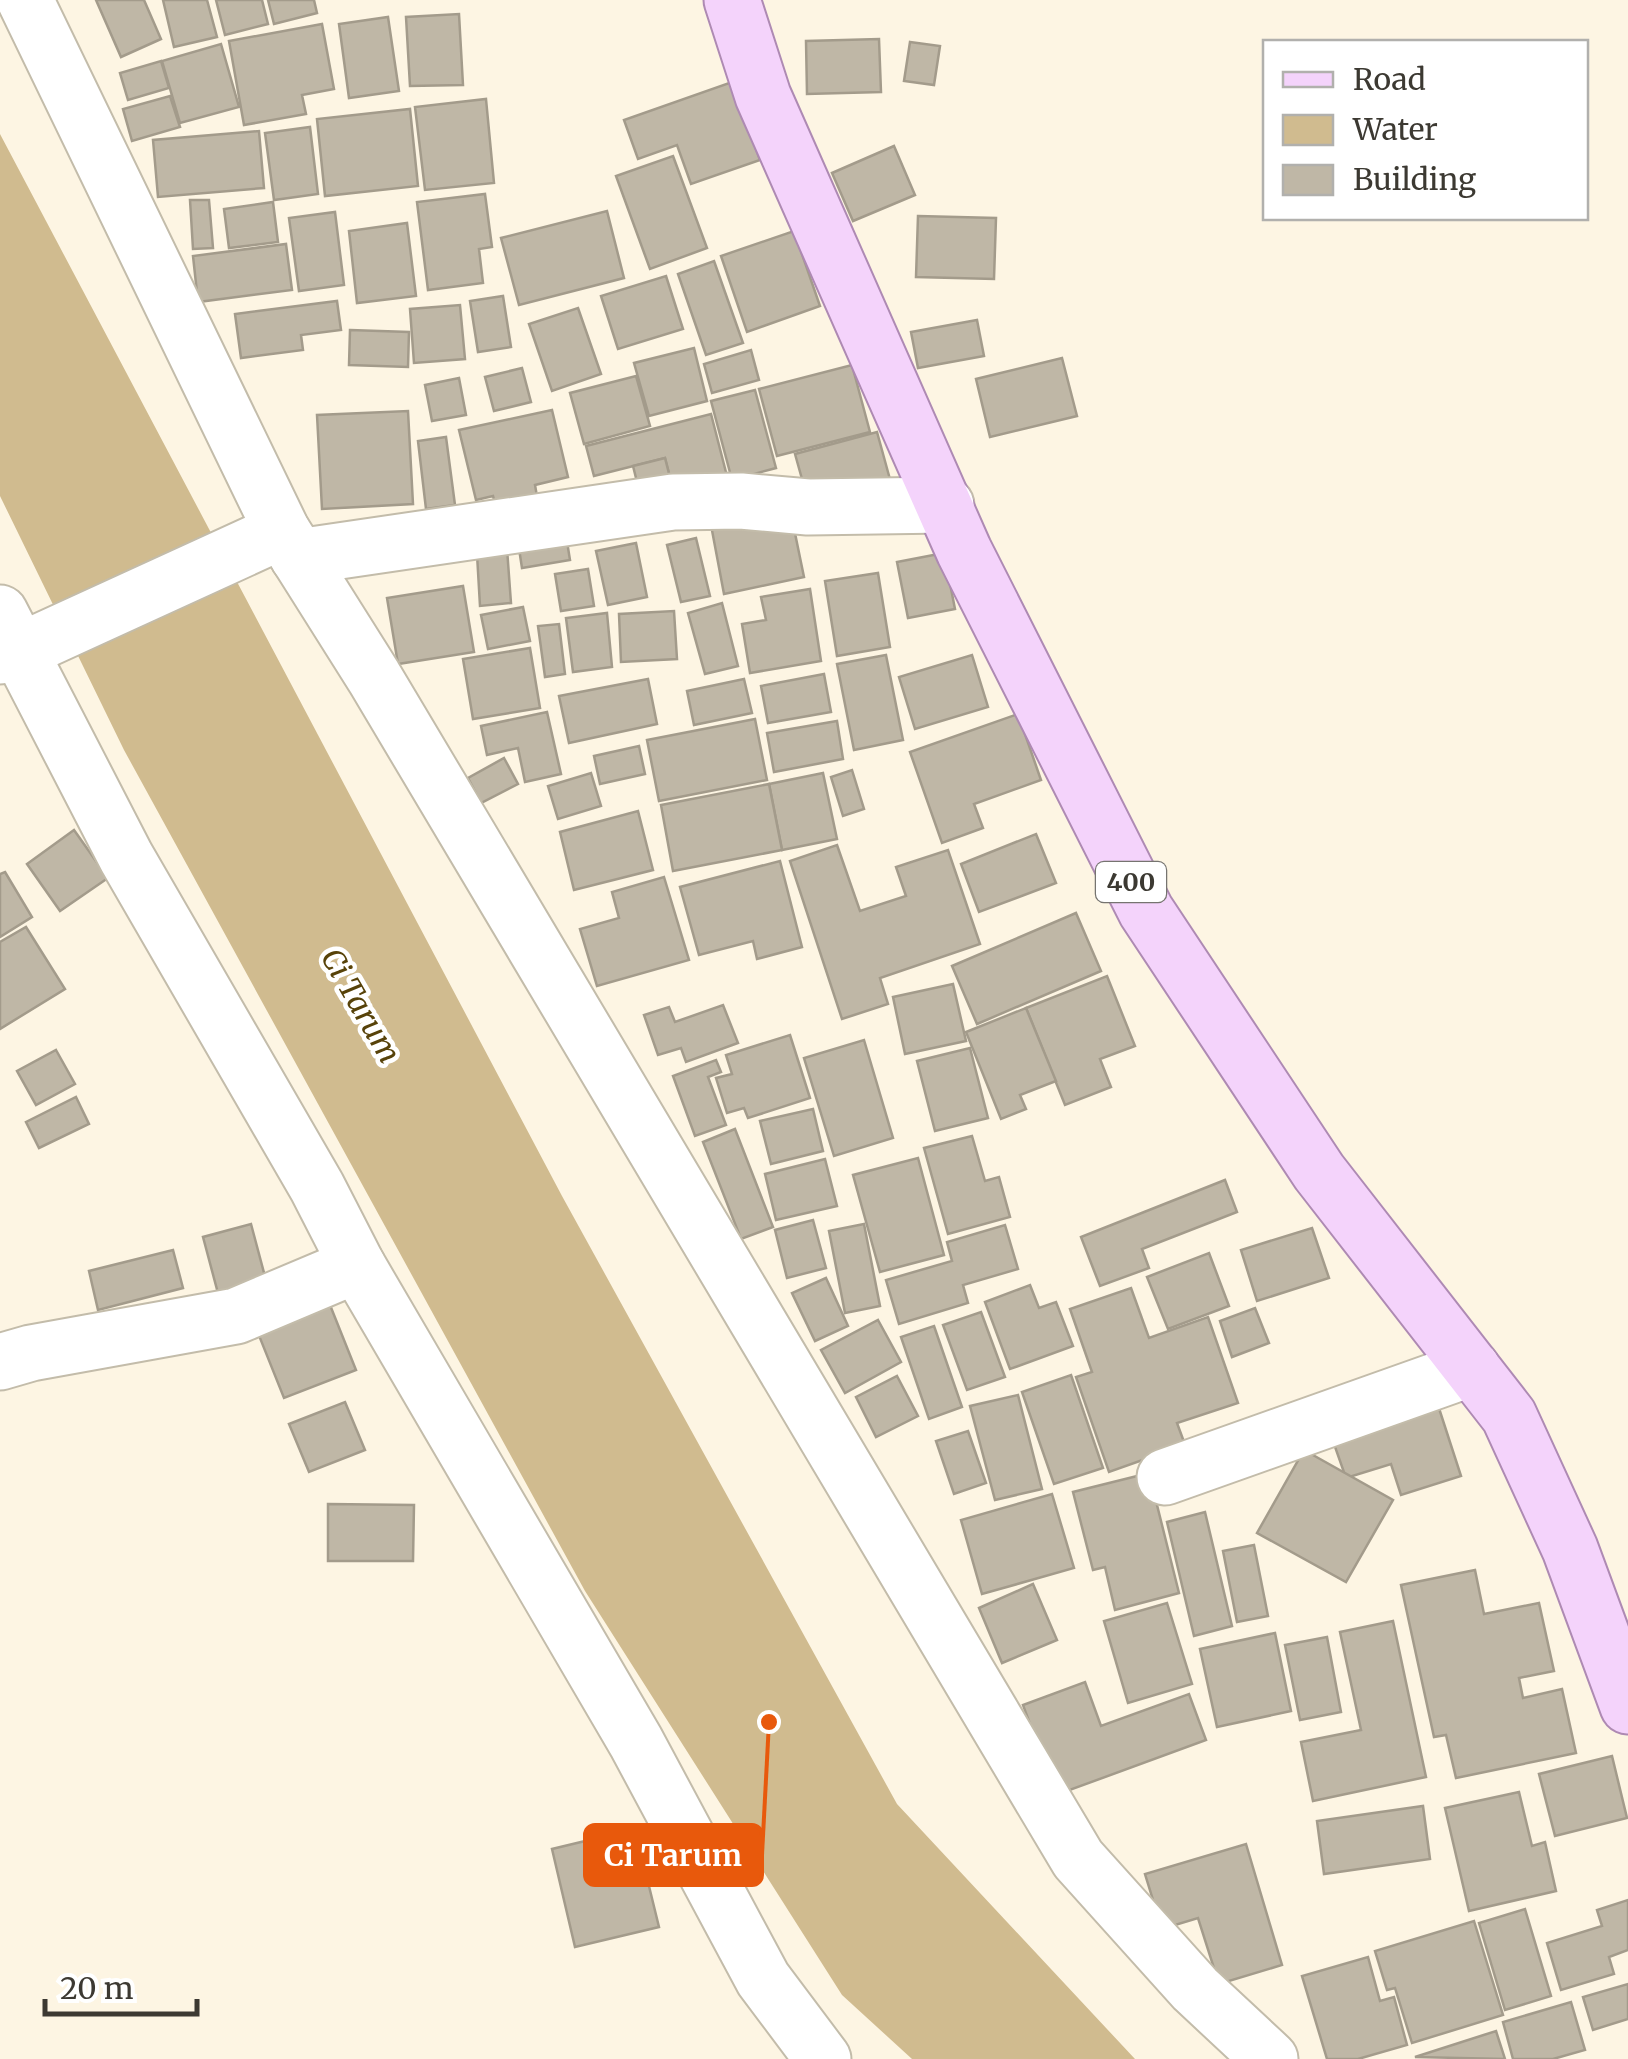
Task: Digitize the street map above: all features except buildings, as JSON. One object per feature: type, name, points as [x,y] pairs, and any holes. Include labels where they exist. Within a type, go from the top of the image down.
[{"type":"main road","name":"400","points":[[732,0],[763,96],[964,551],[1146,910],[1318,1172],[1509,1416],[1570,1549],[1628,1706]]},
{"type":"street","points":[[25,0],[281,543],[384,694],[1078,1859],[1195,1989],[1270,2059]]},
{"type":"street","points":[[824,2059],[763,1978],[636,1742],[357,1265],[126,857],[20,638],[281,543],[673,502],[741,501],[808,507],[946,505]]},
{"type":"street","points":[[0,1362],[236,1316],[357,1265]]},
{"type":"street","points":[[1165,1477],[1472,1368]]},
{"type":"water","points":[[0,134],[562,1196],[897,1804],[1135,2059],[912,2059],[842,1995],[585,1591],[124,750],[0,496]]},
{"type":"place","name":"Ci Tarum","points":[[769,1722]]}]
